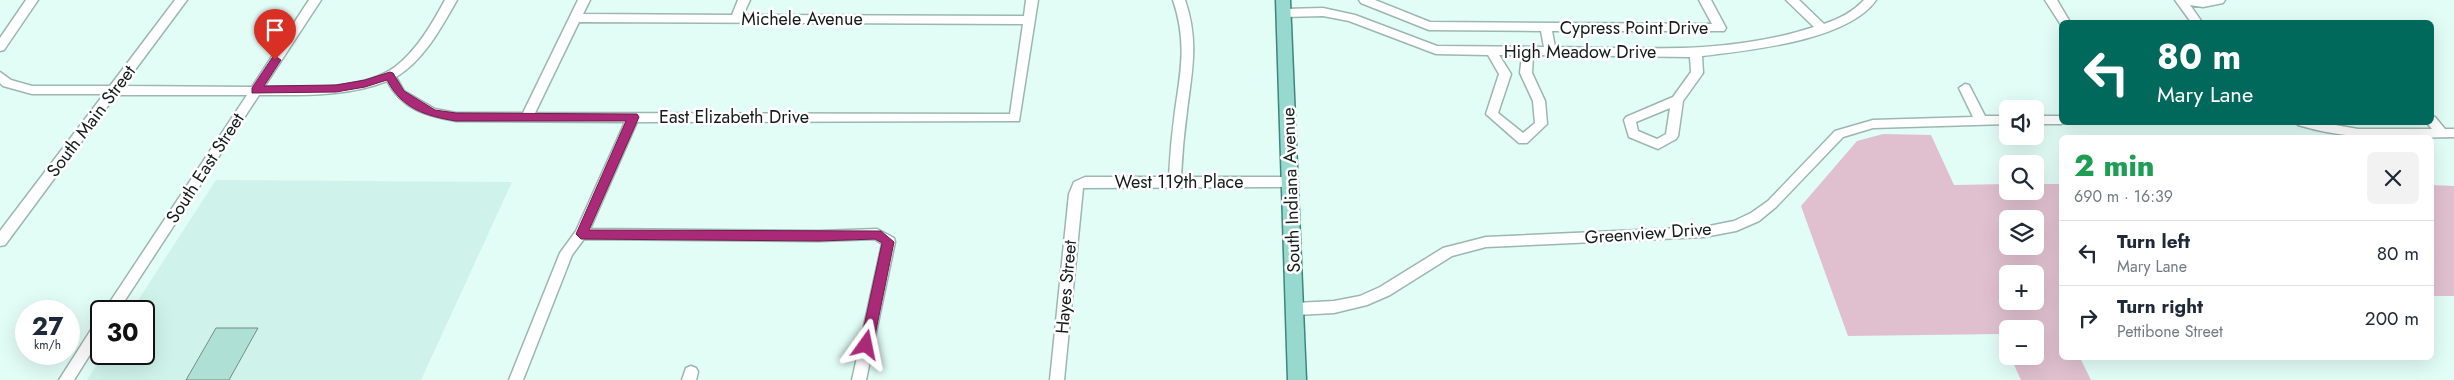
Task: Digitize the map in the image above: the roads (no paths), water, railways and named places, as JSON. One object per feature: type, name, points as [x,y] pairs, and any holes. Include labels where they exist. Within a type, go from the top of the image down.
[{"type":"main road","name":"South Indiana Avenue","points":[[1284,6],[1297,380]]},
{"type":"street","points":[[0,47],[32,0]]},
{"type":"street","name":"South Main Street","points":[[0,241],[181,0]]},
{"type":"street","name":"South East Street","points":[[118,300],[315,0]]},
{"type":"street","points":[[0,76],[7,83],[32,90],[336,89],[365,84],[390,76],[416,53],[434,30],[451,0]]},
{"type":"street","points":[[527,116],[584,0]]},
{"type":"street","points":[[736,19],[744,0]]},
{"type":"street","points":[[1029,20],[1032,0]]},
{"type":"street","points":[[1175,182],[1179,124],[1189,70],[1188,32],[1179,0]]},
{"type":"street","name":"Cypress Point Drive","points":[[1366,0],[1429,26],[1720,28],[1705,0]]},
{"type":"street","points":[[1792,0],[1822,29]]},
{"type":"street","name":"High Meadow Drive","points":[[1284,6],[1351,18],[1436,50],[1696,53],[1780,42],[1842,22],[1861,10],[1870,0]]},
{"type":"street","points":[[2052,0],[2064,20]]},
{"type":"street","points":[[2181,0],[2203,3],[2218,0]]},
{"type":"street","points":[[2181,0],[2196,20]]},
{"type":"street","name":"Michele Avenue","points":[[574,18],[1029,20]]},
{"type":"street","name":"East Elizabeth Drive","points":[[390,76],[400,94],[432,113],[456,117],[1015,118],[1029,20]]},
{"type":"street","name":"Cypress Point Drive","points":[[1546,28],[1550,52]]},
{"type":"street","points":[[1720,28],[1734,49]]},
{"type":"street","points":[[1492,52],[1505,74],[1492,114],[1523,140],[1541,124],[1538,101],[1526,73],[1528,52]]},
{"type":"street","points":[[1677,100],[1696,73],[1696,53]]},
{"type":"street","points":[[1965,88],[1981,120]]},
{"type":"street","points":[[516,380],[566,253],[581,234],[633,117]]},
{"type":"street","name":"Greenview Drive","points":[[1296,309],[1334,307],[1362,301],[1384,291],[1448,252],[1486,242],[1704,232],[1736,226],[1755,217],[1772,204],[1839,134],[1873,124],[1999,120]]},
{"type":"street","points":[[2044,120],[2059,120]]},
{"type":"street","points":[[2434,122],[2448,133]]},
{"type":"street","points":[[2310,125],[2347,133],[2448,133]]},
{"type":"street","name":"West 119th Place","points":[[1075,194],[1078,185],[1085,182],[1291,182]]},
{"type":"street","name":"Hayes Street","points":[[1057,380],[1075,194]]},
{"type":"street","points":[[581,234],[819,236],[877,234],[888,242],[859,380]]},
{"type":"street","points":[[66,380],[90,343]]}]
